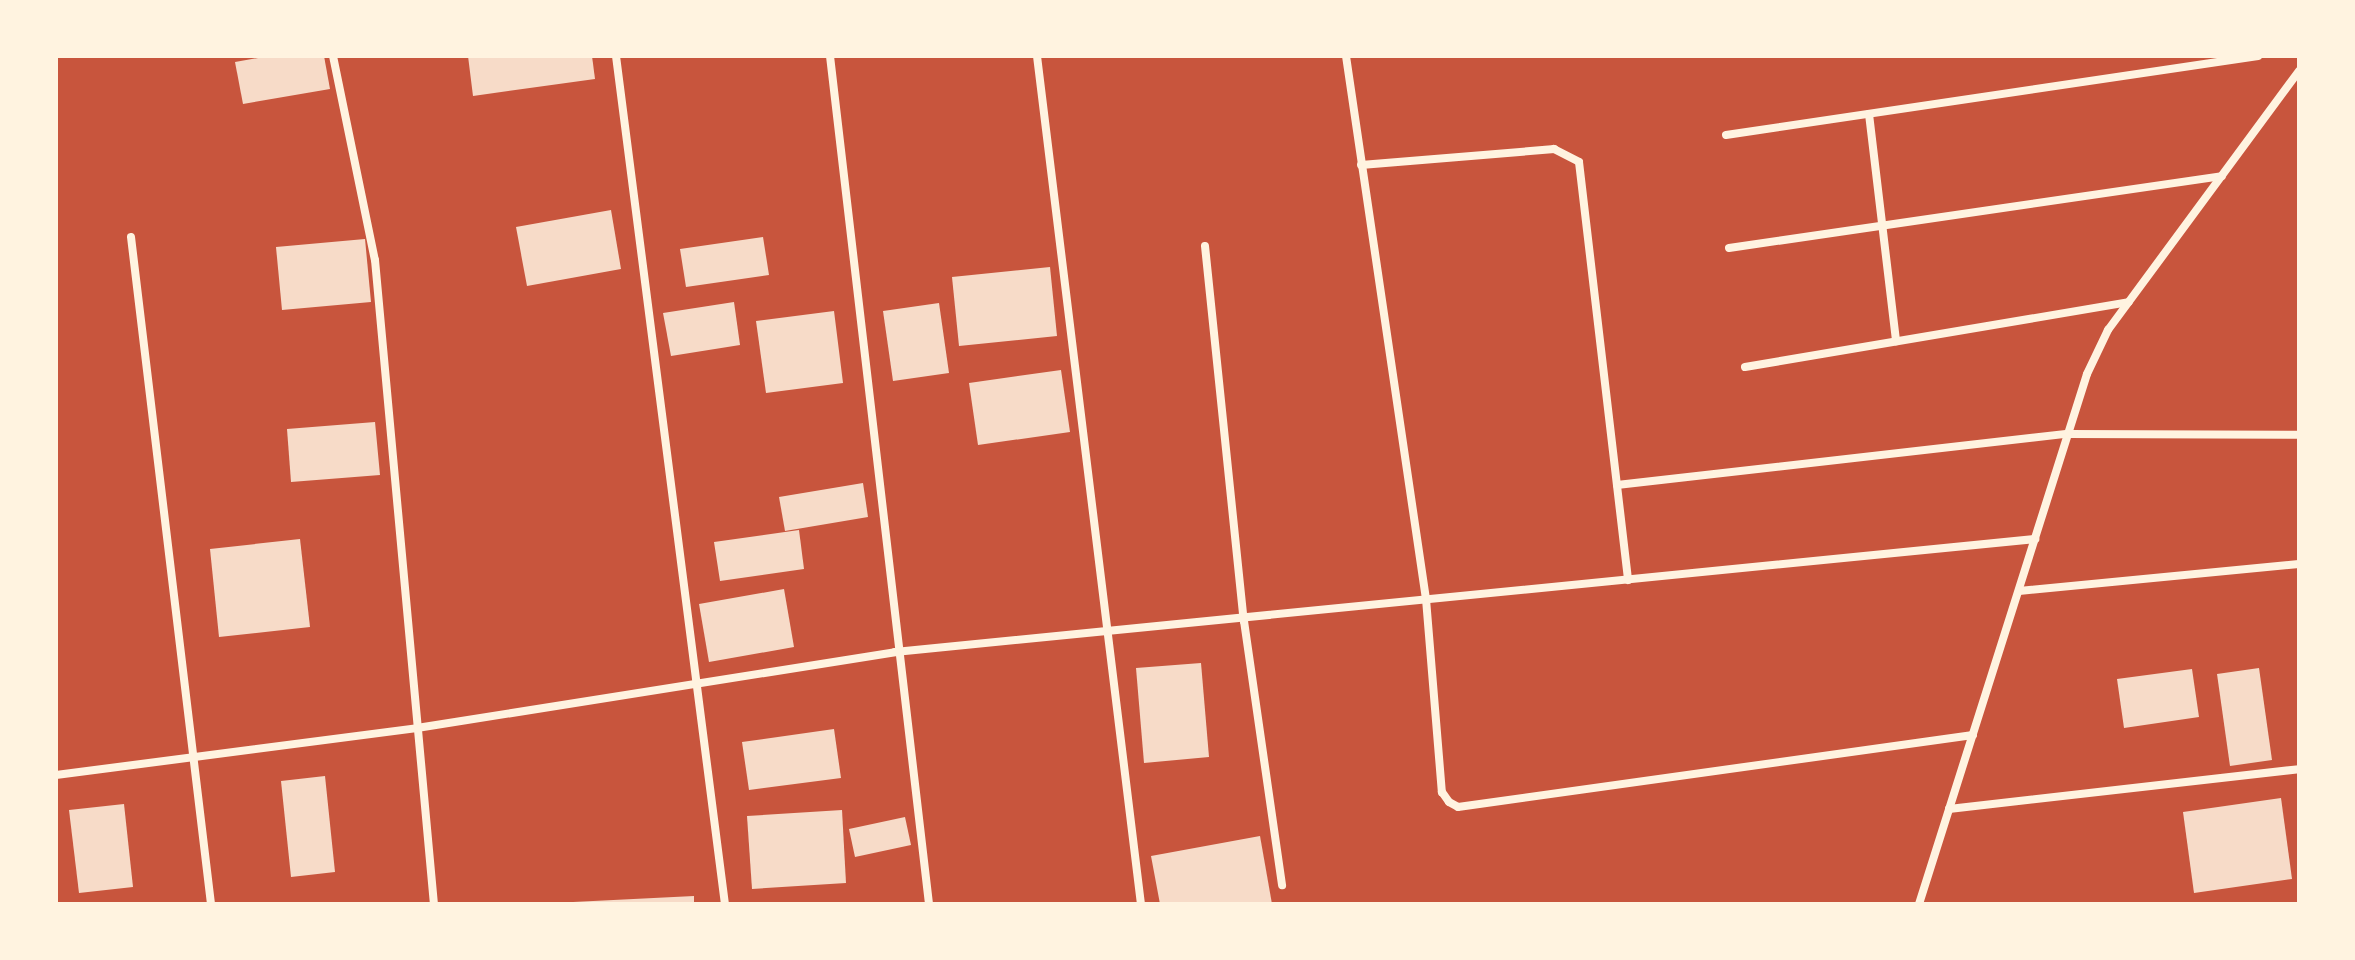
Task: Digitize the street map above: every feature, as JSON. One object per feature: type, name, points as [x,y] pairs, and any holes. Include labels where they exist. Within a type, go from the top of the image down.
[{"type":"street","points":[[333,56],[375,260],[434,904]]},
{"type":"street","points":[[616,56],[725,904]]},
{"type":"street","points":[[830,56],[895,652],[929,904]]},
{"type":"street","points":[[1037,56],[1141,904]]},
{"type":"street","points":[[1346,56],[1426,599],[1442,792],[1458,807],[1973,735]]},
{"type":"street","points":[[1726,135],[2258,56]]},
{"type":"street","points":[[1919,904],[2087,374],[2129,302],[2299,71]]},
{"type":"street","points":[[1869,114],[1896,341]]},
{"type":"street","points":[[1361,165],[1554,149],[1579,162],[1628,580]]},
{"type":"street","points":[[1729,248],[2222,176]]},
{"type":"street","points":[[131,237],[211,904]]},
{"type":"street","points":[[1205,246],[1244,621],[1282,885]]},
{"type":"street","points":[[1745,367],[2129,302]]},
{"type":"street","points":[[1617,485],[2068,434],[2299,435]]},
{"type":"street","points":[[56,775],[417,728],[697,681],[895,652],[1109,630],[1244,621],[1426,599],[2035,539]]},
{"type":"street","points":[[2019,591],[2299,564]]},
{"type":"street","points":[[1949,809],[2299,769]]},
{"type":"building","points":[[269,56],[324,56],[330,89],[243,104],[235,62]]},
{"type":"building","points":[[468,56],[592,56],[595,79],[473,96]]},
{"type":"building","points":[[611,210],[621,269],[527,286],[516,227]]},
{"type":"building","points":[[763,237],[769,275],[686,287],[680,249]]},
{"type":"building","points":[[365,239],[371,302],[282,310],[276,247]]},
{"type":"building","points":[[1050,267],[1057,336],[959,346],[952,277]]},
{"type":"building","points":[[734,302],[740,345],[671,356],[663,313]]},
{"type":"building","points":[[939,303],[949,373],[893,381],[883,311]]},
{"type":"building","points":[[834,311],[843,383],[766,393],[756,321]]},
{"type":"building","points":[[1061,370],[1070,432],[978,445],[969,383]]},
{"type":"building","points":[[375,422],[380,475],[291,482],[287,429]]},
{"type":"building","points":[[863,483],[868,517],[785,531],[779,497]]},
{"type":"building","points":[[799,530],[804,569],[720,581],[714,542]]},
{"type":"building","points":[[300,539],[310,627],[219,637],[210,549]]},
{"type":"building","points":[[784,589],[794,647],[709,662],[699,604]]},
{"type":"building","points":[[1201,663],[1209,757],[1144,763],[1136,668]]},
{"type":"building","points":[[2259,668],[2272,760],[2230,766],[2217,674]]},
{"type":"building","points":[[2192,669],[2199,717],[2124,728],[2117,679]]},
{"type":"building","points":[[834,729],[841,778],[749,790],[742,742]]},
{"type":"building","points":[[325,776],[335,872],[291,877],[281,781]]},
{"type":"building","points":[[2281,798],[2292,879],[2194,893],[2183,812]]},
{"type":"building","points":[[124,804],[133,887],[79,893],[69,810]]},
{"type":"building","points":[[842,810],[846,883],[752,889],[747,816]]},
{"type":"building","points":[[905,817],[911,845],[855,857],[849,829]]},
{"type":"building","points":[[1260,836],[1272,904],[1160,904],[1151,856]]},
{"type":"building","points":[[694,896],[694,904],[573,904],[573,902]]}]
